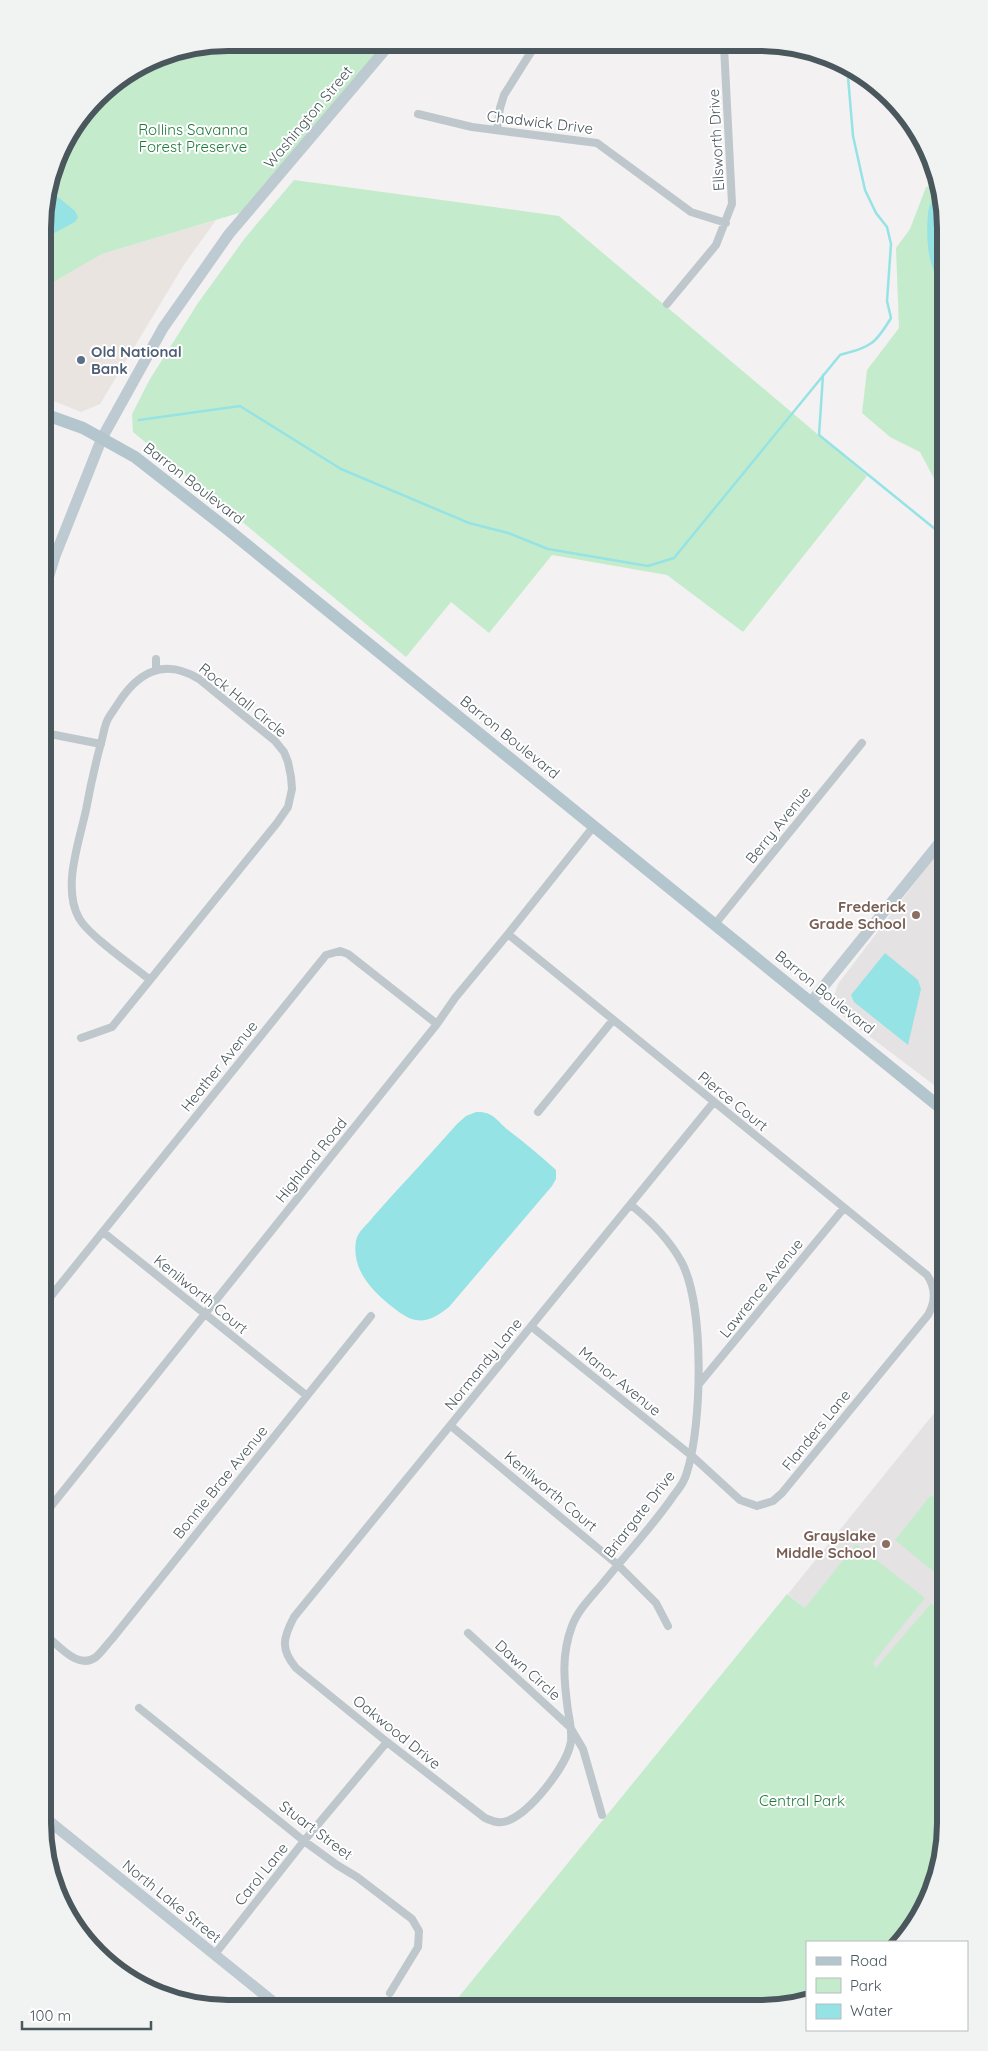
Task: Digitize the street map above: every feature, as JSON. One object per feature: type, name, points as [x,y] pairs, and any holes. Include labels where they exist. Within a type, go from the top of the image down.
[{"type":"main road","name":"Washington Street","points":[[102,438],[163,328],[229,234],[383,52]]},
{"type":"main road","name":"Barron Boulevard","points":[[51,417],[83,428],[148,466],[937,1105]]},
{"type":"main road","points":[[51,569],[102,438]]},
{"type":"main road","points":[[811,1002],[937,847]]},
{"type":"main road","name":"North Lake Street","points":[[51,1823],[270,2000]]},
{"type":"street","points":[[497,130],[504,95],[531,51]]},
{"type":"street","name":"Ellsworth Drive","points":[[667,304],[716,245],[732,204],[724,51]]},
{"type":"street","name":"Chadwick Drive","points":[[418,114],[472,127],[597,143],[691,212],[726,222]]},
{"type":"street","points":[[156,659],[156,670]]},
{"type":"street","name":"Rock Hall Circle","points":[[156,670],[180,670],[199,679],[275,741],[295,777],[288,807],[277,823],[150,980],[88,930],[79,918],[74,904],[72,876],[101,744],[107,721],[126,691],[136,680],[156,670]]},
{"type":"street","points":[[51,734],[101,744]]},
{"type":"street","name":"Berry Avenue","points":[[715,924],[862,743]]},
{"type":"street","name":"Highland Road","points":[[51,1506],[594,826]]},
{"type":"street","name":"Pierce Court","points":[[508,934],[713,1103],[927,1275],[934,1293]]},
{"type":"street","name":"Heather Avenue","points":[[51,1296],[326,955],[340,951],[348,954],[437,1024]]},
{"type":"street","points":[[81,1038],[112,1027],[150,980]]},
{"type":"street","points":[[538,1112],[613,1020]]},
{"type":"street","name":"Normandy Lane","points":[[285,1647],[285,1633],[294,1617],[713,1103]]},
{"type":"street","name":"Briargate Drive","points":[[505,1822],[521,1813],[531,1804],[560,1769],[568,1754],[571,1740],[563,1670],[565,1647],[573,1624],[587,1602],[674,1495],[687,1475],[692,1456],[699,1384],[695,1305],[690,1284],[681,1262],[665,1237],[649,1219],[631,1205]]},
{"type":"street","name":"Lawrence Avenue","points":[[699,1384],[844,1208]]},
{"type":"street","name":"Kenilworth Court","points":[[103,1232],[306,1395]]},
{"type":"street","name":"Flanders Lane","points":[[692,1456],[740,1500],[757,1506],[773,1501],[782,1493],[928,1314],[932,1307],[934,1293]]},
{"type":"street","name":"Bonnie Brae Avenue","points":[[51,1639],[77,1659],[87,1660],[95,1658],[371,1316]]},
{"type":"street","name":"Manor Avenue","points":[[532,1327],[692,1456]]},
{"type":"street","name":"Kenilworth Court","points":[[451,1426],[618,1564],[656,1603],[668,1626]]},
{"type":"street","name":"Dawn Circle","points":[[468,1633],[570,1726]]},
{"type":"street","name":"Oakwood Drive","points":[[285,1647],[296,1668],[387,1742],[485,1818],[495,1822],[505,1822]]},
{"type":"street","name":"Stuart Street","points":[[139,1708],[304,1841],[412,1919],[419,1931],[418,1947],[390,1993]]},
{"type":"street","name":"Briargate Drive","points":[[570,1726],[583,1749],[602,1814]]},
{"type":"street","name":"Carol Lane","points":[[214,1954],[304,1841],[387,1742]]},
{"type":"shaded area","points":[[216,220],[183,266],[100,404],[81,412],[51,400],[51,283],[102,254]]},
{"type":"shaded area","name":"Frederick Grade School","points":[[937,854],[937,1087],[840,1014],[834,1005],[833,999],[838,984]]},
{"type":"shaded area","name":"Grayslake Middle School","points":[[937,1410],[937,1610],[930,1604],[877,1668],[788,1594]]},
{"type":"green space","name":"Rollins Savanna Forest Preserve","points":[[383,52],[249,210],[102,254],[51,283],[53,205],[61,171],[81,130],[103,103],[130,81],[171,61],[205,53]]},
{"type":"green space","points":[[294,180],[559,216],[867,476],[743,632],[667,575],[552,555],[489,633],[451,602],[406,657],[133,432],[132,414],[150,379],[198,303],[245,238]]},
{"type":"green space","points":[[931,186],[937,228],[937,484],[920,452],[890,437],[862,413],[867,370],[899,328],[896,248],[910,229],[926,187]]},
{"type":"green space","points":[[931,1495],[937,1500],[937,1574],[895,1540]]},
{"type":"green space","name":"Central Park","points":[[856,1544],[925,1598],[873,1663],[876,1668],[931,1603],[937,1609],[937,1823],[935,1846],[931,1868],[918,1901],[907,1921],[891,1941],[806,1941],[806,1994],[783,1998],[760,2000],[456,2000],[787,1594],[805,1608]]},
{"type":"water","points":[[58,197],[75,211],[78,217],[75,222],[51,235],[53,205],[54,198]]},
{"type":"water","points":[[934,197],[937,228],[937,276],[932,266],[927,239],[929,207]]},
{"type":"water","points":[[885,953],[918,980],[921,989],[908,1045],[854,1002],[851,995]]},
{"type":"water","points":[[476,1112],[487,1113],[494,1117],[556,1170],[556,1179],[449,1307],[429,1319],[416,1320],[409,1318],[379,1296],[366,1280],[357,1262],[355,1252],[358,1234],[457,1124],[466,1116]]},
{"type":"waterway","points":[[139,420],[240,406],[341,469],[469,523],[508,533],[548,549],[648,566],[674,558],[840,355],[871,344],[876,340],[891,318],[887,301],[891,244],[887,227],[876,213],[865,190],[853,136],[848,75]]},
{"type":"waterway","points":[[823,375],[819,435],[937,531]]},
{"type":"place","name":"Old National Bank","points":[[81,360]]},
{"type":"place","name":"Frederick Grade School","points":[[916,915]]},
{"type":"place","name":"Grayslake Middle School","points":[[886,1544]]}]
